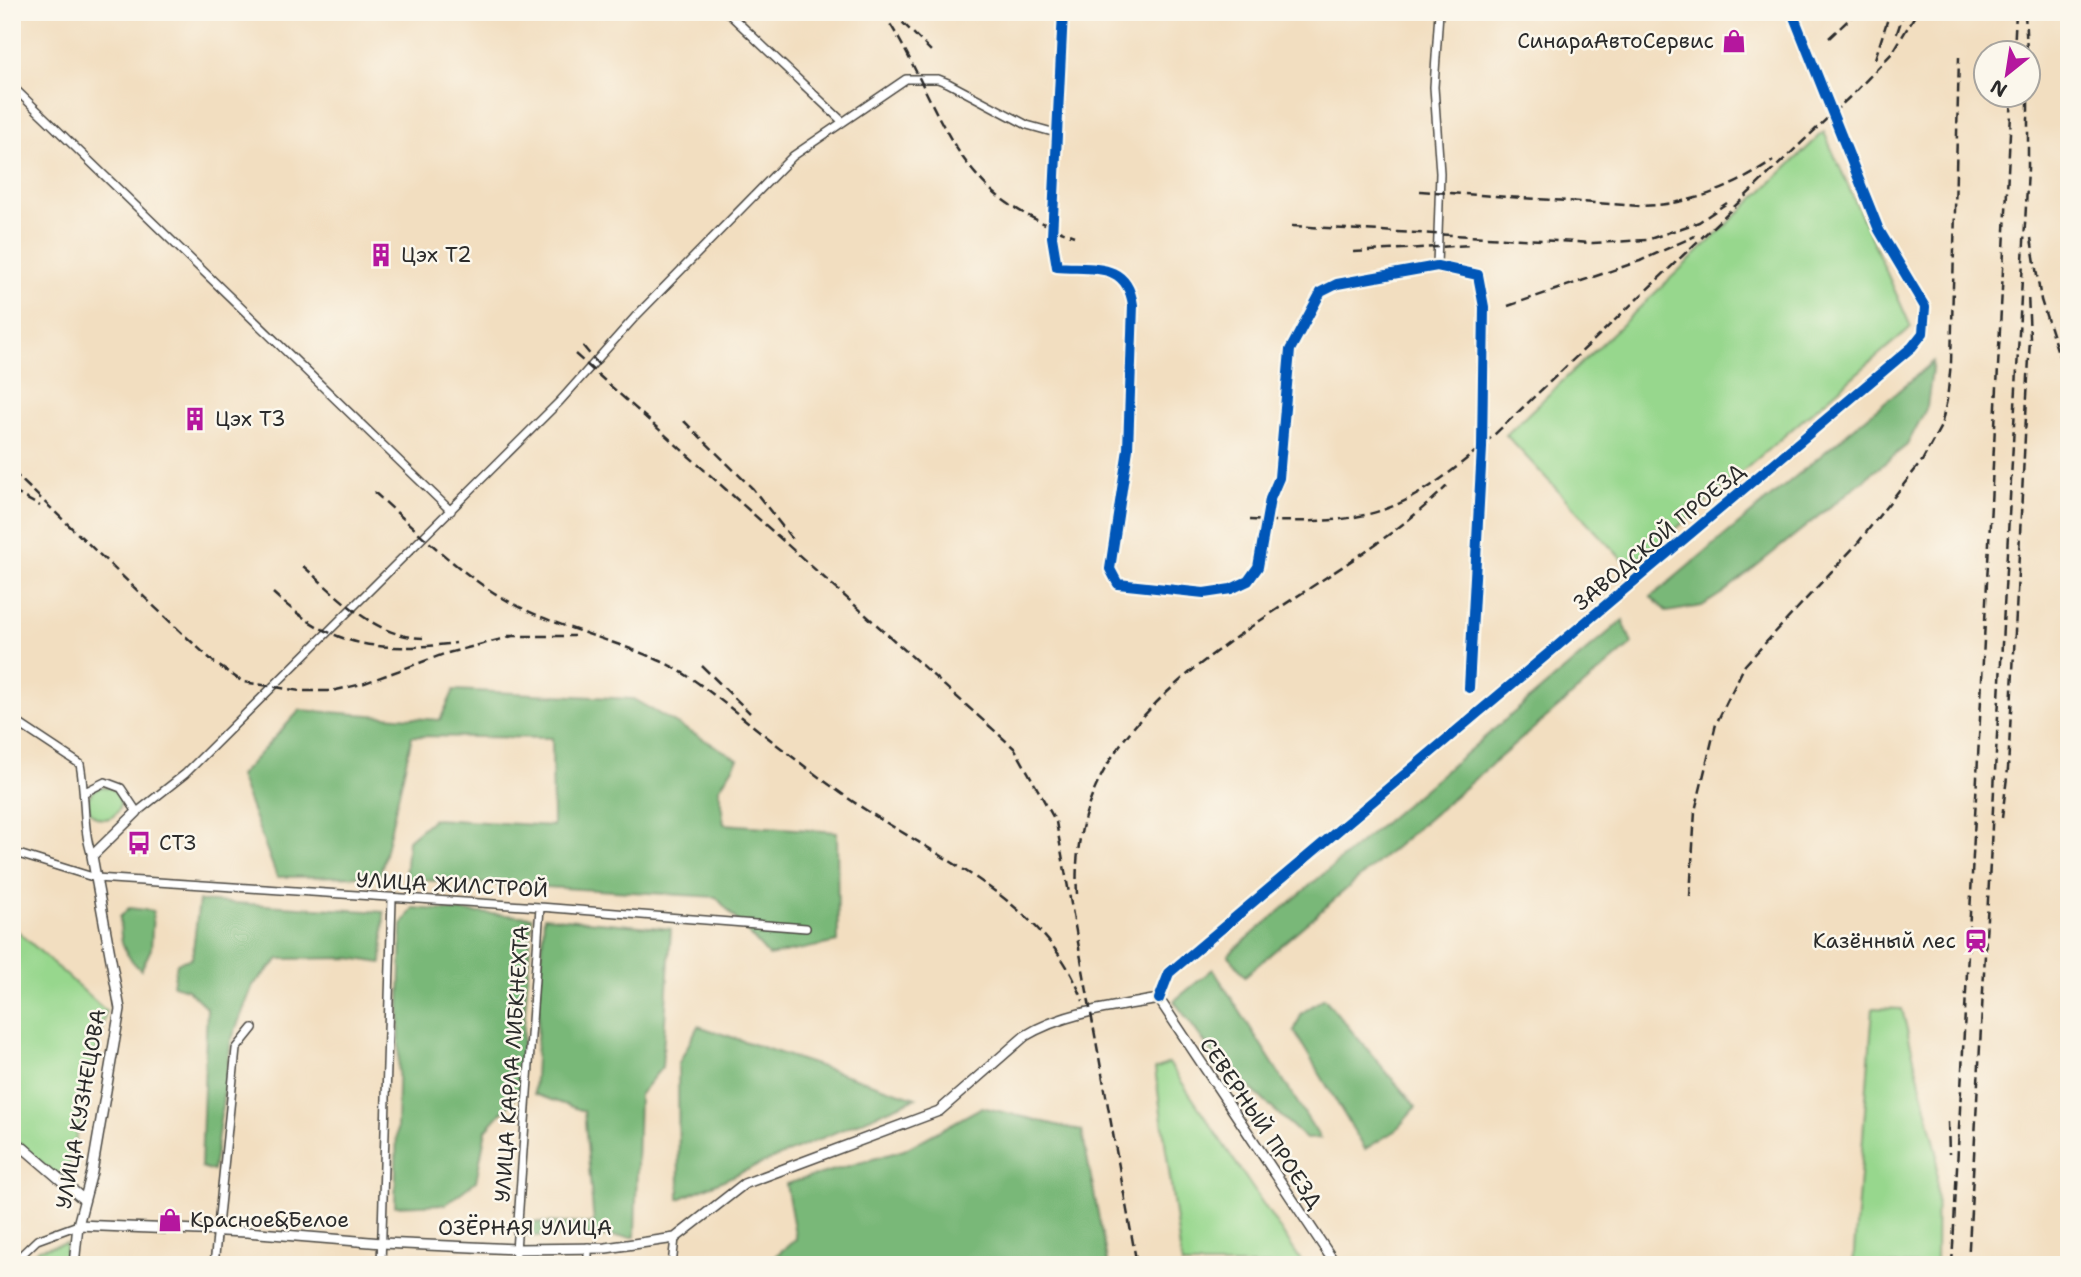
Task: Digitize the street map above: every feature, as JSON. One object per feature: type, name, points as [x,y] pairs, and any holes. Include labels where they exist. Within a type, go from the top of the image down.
[{"type":"street","points":[[727,12],[843,122]]},
{"type":"street","points":[[1063,12],[1052,237],[1057,267],[1116,272],[1130,285],[1133,305],[1128,449],[1110,569],[1118,584],[1205,593],[1231,589],[1248,581],[1258,567],[1270,499],[1279,478],[1290,351],[1321,292],[1337,284],[1437,266],[1478,275],[1484,307],[1482,448],[1469,688]]},
{"type":"street","points":[[1437,266],[1440,173],[1434,87],[1439,12]]},
{"type":"street","name":"ЗАВОДСКОЙ ПРОЕЗД","points":[[1159,999],[1169,974],[1496,701],[1912,347],[1923,333],[1925,307],[1879,230],[1792,12]]},
{"type":"street","points":[[12,719],[79,764],[85,792],[88,845],[92,856],[137,811],[208,752],[451,511],[560,401],[635,317],[793,156],[906,79],[938,79],[1027,125],[1056,133]]},
{"type":"street","points":[[12,86],[451,511]]},
{"type":"street","points":[[85,792],[106,782],[121,789],[137,811]]},
{"type":"street","name":"УЛИЦА ЖИЛСТРОЙ","points":[[12,852],[96,878],[392,900],[540,907],[806,928]]},
{"type":"street","name":"УЛИЦА КУЗНЕЦОВА","points":[[74,1265],[78,1225],[120,1009],[92,856]]},
{"type":"street","points":[[381,1265],[392,900]]},
{"type":"street","name":"УЛИЦА КАРЛА ЛИБКНЕХТА","points":[[515,1265],[540,907]]},
{"type":"street","name":"ОЗЁРНАЯ УЛИЦА","points":[[78,1225],[217,1230],[382,1243],[516,1249],[606,1248],[675,1238],[744,1184],[939,1111],[1025,1035],[1040,1026],[1090,1012],[1159,999]]},
{"type":"street","name":"СЕВЕРНЫЙ ПРОЕЗД","points":[[1159,999],[1336,1265]]},
{"type":"street","points":[[214,1265],[236,1049],[253,1028]]},
{"type":"street","points":[[12,1138],[84,1200]]},
{"type":"street","points":[[12,1264],[37,1240],[78,1225]]},
{"type":"street","points":[[672,1265],[675,1238]]},
{"type":"street","points":[[588,1248],[588,1265]]},
{"type":"green space","points":[[1824,132],[1911,327],[1630,568],[1506,435]]},
{"type":"green space","points":[[1933,362],[1927,407],[1907,445],[1724,592],[1702,606],[1667,612],[1651,597]]},
{"type":"green space","points":[[1623,620],[1632,644],[1245,976],[1228,955]]},
{"type":"green space","points":[[454,690],[633,699],[738,759],[719,789],[724,824],[837,832],[838,942],[769,956],[716,897],[405,879],[408,840],[433,819],[553,826],[552,738],[412,736],[380,876],[277,877],[239,776],[300,710],[440,720]]},
{"type":"green space","points":[[104,787],[115,792],[120,803],[115,814],[104,819],[93,814],[88,803],[93,792]]},
{"type":"green space","points":[[199,901],[384,912],[382,963],[350,958],[279,959],[253,985],[231,1041],[213,1171],[201,1167],[207,1008],[187,989],[173,985],[177,963],[192,958]]},
{"type":"green space","points":[[129,908],[153,911],[151,949],[141,970],[126,952],[122,940],[120,917]]},
{"type":"green space","points":[[413,908],[532,917],[519,1093],[486,1130],[476,1181],[446,1204],[395,1206],[402,925]]},
{"type":"green space","points":[[544,917],[671,929],[662,1067],[639,1095],[635,1237],[528,1236],[532,1222],[594,1224],[584,1111],[534,1094]]},
{"type":"green space","points":[[12,926],[106,1011],[65,1183],[12,1140]]},
{"type":"green space","points":[[1213,969],[1320,1138],[1306,1139],[1214,1055],[1174,1001]]},
{"type":"green space","points":[[1324,998],[1416,1107],[1396,1130],[1365,1149],[1294,1031],[1302,1013]]},
{"type":"green space","points":[[1873,1008],[1902,1009],[1937,1152],[1936,1265],[1853,1265]]},
{"type":"green space","points":[[698,1026],[916,1098],[679,1199],[678,1065]]},
{"type":"green space","points":[[1169,1063],[1304,1265],[1182,1265],[1155,1069]]},
{"type":"green space","points":[[982,1107],[1082,1131],[1108,1265],[774,1265],[775,1256],[796,1239],[786,1184],[904,1150]]},
{"type":"green space","points":[[66,1243],[64,1265],[24,1265],[39,1249]]},
{"type":"railway","points":[[882,12],[907,53],[951,139],[979,178],[999,197],[1023,213],[1074,236]]},
{"type":"railway","points":[[892,12],[931,51]]},
{"type":"railway","points":[[1829,38],[1857,12]]},
{"type":"railway","points":[[1875,59],[1890,12]]},
{"type":"railway","points":[[1897,33],[1904,12]]},
{"type":"railway","points":[[1250,520],[1326,520],[1356,517],[1384,510],[1410,498],[1464,461],[1856,91],[1893,52],[1917,12]]},
{"type":"railway","points":[[2015,38],[2016,12]]},
{"type":"railway","points":[[2025,12],[2026,38]]},
{"type":"railway","points":[[1690,897],[1695,811],[1716,724],[1745,665],[1857,544],[1922,461],[1941,426],[1951,363],[1959,57]]},
{"type":"railway","points":[[1952,1265],[2011,108]]},
{"type":"railway","points":[[1968,1265],[2028,169],[2028,108]]},
{"type":"railway","points":[[1420,191],[1658,205],[1709,194],[1742,180],[1773,161]]},
{"type":"railway","points":[[1292,226],[1593,243],[1647,240],[1699,222],[1727,203]]},
{"type":"railway","points":[[1508,306],[1640,261],[1695,236]]},
{"type":"railway","points":[[2031,238],[2041,300],[2069,387]]},
{"type":"railway","points":[[1353,252],[1471,245]]},
{"type":"railway","points":[[2002,818],[2008,769],[2030,338],[2028,294]]},
{"type":"railway","points":[[583,346],[602,369]]},
{"type":"railway","points":[[575,354],[1015,749],[1056,822],[1137,1265]]},
{"type":"railway","points":[[684,421],[753,489],[793,540]]},
{"type":"railway","points":[[12,471],[183,634],[216,664],[243,682],[301,691],[332,691],[362,684],[444,654],[517,635]]},
{"type":"railway","points":[[1077,894],[1084,820],[1112,757],[1156,703],[1211,656],[1395,530],[1447,486]]},
{"type":"railway","points":[[12,491],[40,506]]},
{"type":"railway","points":[[374,492],[451,561],[501,597],[558,624],[638,652],[678,670],[838,791],[978,879],[1011,904],[1041,932],[1065,964],[1083,1001]]},
{"type":"railway","points":[[303,566],[343,602],[373,623],[388,631],[423,638]]},
{"type":"railway","points":[[273,593],[316,625],[336,636],[357,642],[403,647],[456,643]]},
{"type":"railway","points":[[508,636],[574,636]]},
{"type":"railway","points":[[702,666],[750,713]]},
{"type":"railway","points":[[1948,1122],[1949,1154]]},
{"type":"cycle path","points":[[1063,12],[1052,237],[1057,267],[1095,269],[1116,274],[1124,281],[1133,305],[1128,449],[1110,569],[1118,584],[1204,593],[1231,589],[1248,581],[1258,567],[1270,499],[1279,478],[1290,350],[1321,292],[1337,284],[1437,266],[1478,275],[1484,307],[1482,448],[1469,688]]},
{"type":"cycle path","points":[[1159,999],[1169,973],[1912,347],[1923,333],[1925,307],[1879,230],[1792,12]]},
{"type":"place","name":"СинараАвтоСервис","points":[[1734,41]]},
{"type":"place","name":"Цэх Т2","points":[[381,255]]},
{"type":"place","name":"Цэх Т3","points":[[195,419]]},
{"type":"place","name":"СТЗ","points":[[139,843]]},
{"type":"place","name":"Казённый лес","points":[[1976,941]]},
{"type":"place","name":"Красное&Белое","points":[[170,1220]]}]
